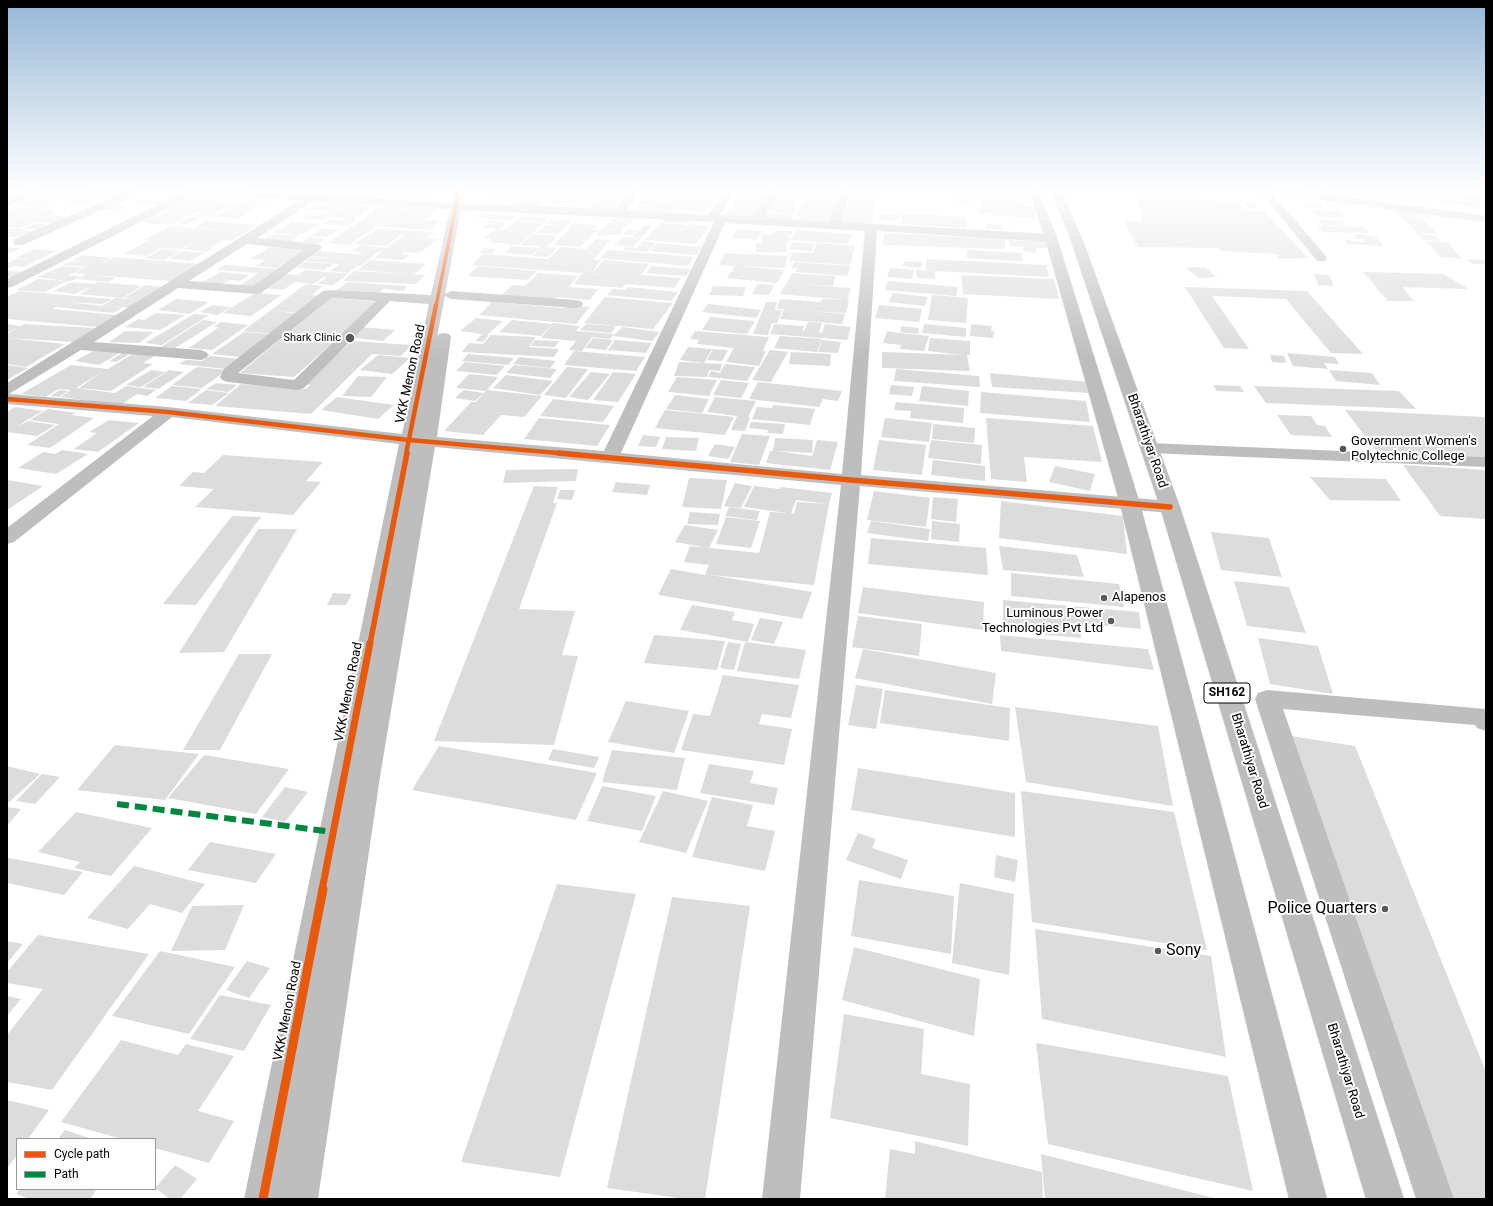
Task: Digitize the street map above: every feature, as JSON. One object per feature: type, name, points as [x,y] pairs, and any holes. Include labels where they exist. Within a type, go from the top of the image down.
[{"type":"main road","points":[[1054,247],[1130,504],[1308,1199]]},
{"type":"main road","name":"Bharathiyar Road","points":[[1079,247],[1170,507],[1385,1199]]},
{"type":"street","points":[[7,284],[80,247]]},
{"type":"street","points":[[7,390],[233,247]]},
{"type":"street","points":[[175,284],[256,290],[316,248],[310,247]]},
{"type":"street","name":"VKK Menon Road","points":[[263,1199],[418,441],[454,247]]},
{"type":"street","points":[[610,456],[704,247]]},
{"type":"street","points":[[781,1199],[851,480],[869,247]]},
{"type":"street","points":[[1312,247],[1321,258]]},
{"type":"street","points":[[387,297],[298,385],[228,377],[230,372],[328,294],[387,297],[444,297],[576,304]]},
{"type":"street","points":[[78,345],[200,354]]},
{"type":"street","points":[[7,399],[168,412],[418,441],[610,456],[851,480],[1170,507]]},
{"type":"street","points":[[7,538],[168,412]]},
{"type":"street","name":"VKK Menon Road","points":[[299,1199],[367,777],[418,441]]},
{"type":"street","points":[[1149,448],[1486,462]]},
{"type":"street","points":[[1435,1199],[1267,699],[1483,717],[1486,722]]},
{"type":"building","points":[[7,247],[21,248],[7,254]]},
{"type":"building","points":[[136,247],[184,247],[180,249],[161,248],[146,256],[123,254]]},
{"type":"building","points":[[186,247],[213,248],[205,252],[183,249]]},
{"type":"building","points":[[269,247],[308,249],[277,268],[255,266],[265,260],[250,259]]},
{"type":"building","points":[[357,247],[427,247],[419,253],[404,252],[401,254],[410,255],[403,260],[374,258],[381,252],[389,253],[379,251],[361,266],[305,261],[311,257],[355,260],[311,256],[319,251],[368,255],[360,254],[362,252],[351,251]]},
{"type":"building","points":[[511,247],[539,248],[532,255],[505,253]]},
{"type":"building","points":[[540,247],[557,248],[549,257],[533,256]]},
{"type":"building","points":[[560,247],[587,249],[589,247],[604,247],[582,273],[472,265],[483,254],[549,259]]},
{"type":"building","points":[[625,247],[652,247],[647,252],[622,250]]},
{"type":"building","points":[[653,247],[702,247],[696,255],[650,251]]},
{"type":"building","points":[[756,247],[786,247],[786,252],[756,252]]},
{"type":"building","points":[[790,247],[813,247],[811,251],[789,249]]},
{"type":"building","points":[[815,247],[855,247],[850,265],[789,261],[793,252],[813,253]]},
{"type":"building","points":[[953,247],[1005,247],[1005,249]]},
{"type":"building","points":[[1023,247],[1048,248],[1036,248],[1036,253],[1023,251]]},
{"type":"building","points":[[1161,247],[1298,247],[1308,258],[1280,259],[1276,254],[1222,251],[1219,248]]},
{"type":"building","points":[[1432,247],[1452,247],[1462,259],[1441,257]]},
{"type":"building","points":[[485,248],[496,249],[491,254],[479,253]]},
{"type":"building","points":[[35,249],[56,251],[37,260],[15,258]]},
{"type":"building","points":[[162,249],[181,251],[164,260],[145,258]]},
{"type":"building","points":[[609,250],[694,257],[687,266],[600,258]]},
{"type":"building","points":[[967,250],[1022,253],[1023,261],[967,258]]},
{"type":"building","points":[[184,251],[204,253],[189,261],[169,258]]},
{"type":"building","points":[[725,253],[788,256],[784,268],[739,266],[784,270],[777,283],[727,278],[735,266],[719,265]]},
{"type":"building","points":[[83,255],[111,258],[102,263],[115,257],[200,264],[170,281],[92,275],[116,278],[108,282],[77,279],[87,274],[74,273],[86,267],[63,265],[72,261],[83,262],[73,260]]},
{"type":"building","points":[[17,259],[37,260],[24,267],[14,266],[7,269],[7,263]]},
{"type":"building","points":[[926,259],[1046,265],[1049,277],[935,271],[935,279],[917,278],[916,270],[931,271],[926,270]]},
{"type":"building","points":[[1466,259],[1486,260],[1486,264],[1472,264]]},
{"type":"building","points":[[370,260],[426,264],[414,274],[425,275],[416,284],[343,281],[354,271],[411,274],[358,270]]},
{"type":"building","points":[[593,260],[601,260],[594,270],[590,270],[594,271],[592,274],[604,260],[649,264],[641,275],[681,278],[674,288],[626,284],[622,288],[574,284]]},
{"type":"building","points":[[905,261],[923,262],[921,268],[902,266]]},
{"type":"building","points":[[305,262],[333,264],[324,270],[296,268]]},
{"type":"building","points":[[794,262],[851,266],[847,276],[796,272],[798,268],[792,268]]},
{"type":"building","points":[[340,264],[357,266],[348,273],[330,271]]},
{"type":"building","points":[[225,265],[278,269],[252,287],[239,286],[258,273],[217,270]]},
{"type":"building","points":[[63,266],[83,268],[68,275],[81,277],[67,281],[45,292],[16,290],[38,279],[65,281],[37,277]]},
{"type":"building","points":[[479,266],[537,271],[527,280],[467,276]]},
{"type":"building","points":[[652,266],[691,269],[686,276],[646,273]]},
{"type":"building","points":[[1204,267],[1217,277],[1199,278],[1186,268]]},
{"type":"building","points":[[890,268],[914,270],[912,279],[887,277]]},
{"type":"building","points":[[7,270],[23,272],[7,277]]},
{"type":"building","points":[[305,270],[349,274],[333,285],[317,284],[327,277],[324,277],[314,284],[295,282],[283,290],[265,288],[284,274],[298,275]]},
{"type":"building","points":[[221,272],[250,275],[240,281],[230,280],[220,285],[200,283]]},
{"type":"building","points":[[1363,272],[1444,274],[1468,289],[1402,287],[1414,301],[1388,301]]},
{"type":"building","points":[[538,273],[578,276],[568,287],[598,289],[590,300],[556,297],[553,300],[501,296],[512,285],[525,286]]},
{"type":"building","points":[[792,273],[836,276],[833,286],[787,283]]},
{"type":"building","points":[[1314,274],[1329,275],[1334,286],[1318,285]]},
{"type":"building","points":[[961,275],[1054,279],[1059,299],[963,294]]},
{"type":"building","points":[[888,281],[958,287],[956,296],[885,290]]},
{"type":"building","points":[[72,282],[95,284],[97,282],[142,286],[122,298],[80,294],[90,288],[75,294],[53,291]]},
{"type":"building","points":[[348,282],[408,286],[403,291],[384,289],[378,294],[336,291]]},
{"type":"building","points":[[786,283],[851,288],[847,300],[780,294]]},
{"type":"building","points":[[306,284],[323,286],[311,295],[322,296],[300,313],[278,311],[300,314],[275,334],[243,331]]},
{"type":"building","points":[[757,284],[774,285],[769,295],[752,294]]},
{"type":"building","points":[[146,285],[164,287],[142,300],[124,298]]},
{"type":"building","points":[[713,286],[746,287],[743,296],[709,295]]},
{"type":"building","points":[[628,287],[678,292],[671,301],[607,295],[613,289],[625,290]]},
{"type":"building","points":[[1185,287],[1307,291],[1363,354],[1331,353],[1286,299],[1212,296],[1249,349],[1224,348]]},
{"type":"building","points":[[19,291],[112,299],[102,304],[66,302],[102,306],[115,298],[141,300],[129,308],[112,306],[122,308],[113,313],[56,307],[52,309],[118,315],[98,327],[7,319],[7,297]]},
{"type":"building","points":[[255,293],[282,295],[251,316],[223,313]]},
{"type":"building","points":[[893,293],[928,297],[925,306],[889,302]]},
{"type":"building","points":[[932,295],[968,298],[966,323],[928,320]]},
{"type":"building","points":[[605,297],[673,303],[653,329],[584,323]]},
{"type":"building","points":[[330,298],[379,302],[294,377],[240,373]]},
{"type":"building","points":[[176,299],[209,302],[189,314],[158,310]]},
{"type":"building","points":[[780,299],[821,302],[822,299],[849,300],[846,313],[807,311],[845,314],[842,324],[780,319],[784,309],[777,309]]},
{"type":"building","points":[[492,302],[563,308],[565,305],[590,307],[576,324],[479,315]]},
{"type":"building","points":[[766,302],[777,302],[775,310],[782,310],[777,323],[772,323],[768,335],[753,334]]},
{"type":"building","points":[[708,304],[761,310],[756,318],[702,312]]},
{"type":"building","points":[[212,305],[231,307],[218,315],[200,312]]},
{"type":"building","points":[[879,305],[922,309],[919,322],[875,318]]},
{"type":"building","points":[[156,313],[185,315],[160,330],[125,327],[138,319],[144,320]]},
{"type":"building","points":[[194,314],[209,315],[162,345],[145,343]]},
{"type":"building","points":[[710,317],[755,321],[747,334],[702,330]]},
{"type":"building","points":[[476,318],[503,321],[487,335],[489,335],[483,342],[475,341],[482,334],[460,331]]},
{"type":"building","points":[[203,320],[217,322],[175,348],[161,347]]},
{"type":"building","points":[[512,320],[552,324],[541,336],[499,332]]},
{"type":"building","points":[[221,322],[248,325],[212,350],[189,348],[219,327],[214,327]]},
{"type":"building","points":[[808,322],[822,323],[819,332],[822,333],[825,324],[851,327],[847,340],[770,334],[774,324],[804,326],[802,331],[804,331]]},
{"type":"building","points":[[553,323],[580,326],[576,331],[614,334],[610,339],[592,337],[582,351],[569,350],[576,341],[541,338]]},
{"type":"building","points":[[7,324],[21,326],[7,333]]},
{"type":"building","points":[[24,324],[95,328],[74,342],[7,338],[7,334]]},
{"type":"building","points":[[586,324],[616,326],[611,333],[580,330]]},
{"type":"building","points":[[924,324],[966,328],[966,337],[922,333]]},
{"type":"building","points":[[971,324],[992,326],[991,331],[994,331],[993,338],[970,336]]},
{"type":"building","points":[[901,326],[919,328],[918,334],[900,332]]},
{"type":"building","points":[[360,327],[395,330],[383,341],[347,337]]},
{"type":"building","points":[[622,327],[660,332],[652,341],[613,336]]},
{"type":"building","points":[[125,331],[154,332],[139,343],[109,342]]},
{"type":"building","points":[[695,331],[769,337],[763,351],[766,351],[759,366],[726,362],[734,348],[697,344],[699,340],[690,339]]},
{"type":"building","points":[[887,331],[929,336],[924,351],[900,349],[901,345],[883,343]]},
{"type":"building","points":[[244,332],[271,334],[240,357],[212,354]]},
{"type":"building","points":[[491,335],[536,337],[529,347],[559,349],[554,357],[462,352],[469,343],[483,344]]},
{"type":"building","points":[[780,336],[822,339],[817,352],[774,348]]},
{"type":"building","points":[[7,338],[65,344],[26,367],[7,364]]},
{"type":"building","points":[[593,338],[613,340],[606,350],[585,348]]},
{"type":"building","points":[[930,338],[970,341],[970,355],[967,355],[970,371],[882,368],[882,352],[963,355],[928,351]]},
{"type":"building","points":[[535,340],[559,341],[555,347],[531,346]]},
{"type":"building","points":[[615,340],[652,343],[646,353],[608,350]]},
{"type":"building","points":[[822,340],[841,342],[838,353],[818,352]]},
{"type":"building","points":[[352,341],[412,345],[401,356],[372,354],[311,414],[215,406],[241,384],[305,389],[311,385],[304,384]]},
{"type":"building","points":[[688,347],[712,349],[704,363],[680,360]]},
{"type":"building","points":[[97,349],[121,352],[99,365],[75,361]]},
{"type":"building","points":[[713,349],[728,350],[722,361],[707,360]]},
{"type":"building","points":[[770,350],[788,352],[771,382],[752,380]]},
{"type":"building","points":[[574,351],[645,357],[636,371],[564,365]]},
{"type":"building","points":[[124,352],[132,353],[116,362],[109,361]]},
{"type":"building","points":[[791,352],[831,354],[830,366],[789,364]]},
{"type":"building","points":[[134,353],[154,356],[143,363],[153,364],[111,391],[79,388],[102,372],[76,388],[115,393],[126,386],[156,390],[147,396],[137,394],[121,405],[61,397],[71,390],[59,389],[45,397],[21,394],[71,365],[108,369]]},
{"type":"building","points":[[1287,353],[1335,357],[1339,364],[1324,363],[1328,369],[1293,366]]},
{"type":"building","points":[[468,354],[514,358],[508,365],[462,361]]},
{"type":"building","points":[[378,355],[410,358],[392,374],[360,370]]},
{"type":"building","points":[[1270,355],[1284,356],[1286,363],[1272,362]]},
{"type":"building","points":[[210,356],[241,359],[227,369],[179,364],[186,360],[202,361]]},
{"type":"building","points":[[519,357],[556,361],[550,368],[513,364]]},
{"type":"building","points":[[465,362],[505,366],[497,375],[456,371]]},
{"type":"building","points":[[679,362],[722,364],[720,371],[709,370],[707,377],[674,376]]},
{"type":"building","points":[[725,364],[755,367],[747,381],[708,377],[711,371],[720,373]]},
{"type":"building","points":[[7,365],[28,368],[7,380]]},
{"type":"building","points":[[514,365],[557,369],[550,378],[506,373]]},
{"type":"building","points":[[197,367],[227,370],[202,388],[172,385]]},
{"type":"building","points":[[567,367],[588,369],[566,398],[544,395]]},
{"type":"building","points":[[896,369],[979,376],[980,387],[894,381]]},
{"type":"building","points":[[151,370],[165,372],[141,387],[126,385]]},
{"type":"building","points":[[169,370],[184,372],[158,389],[143,387]]},
{"type":"building","points":[[1329,370],[1372,373],[1380,385],[1336,381]]},
{"type":"building","points":[[591,372],[610,374],[588,400],[569,397]]},
{"type":"building","points":[[613,372],[636,374],[618,402],[593,400]]},
{"type":"building","points":[[990,373],[1089,382],[1089,393],[992,387]]},
{"type":"building","points":[[469,374],[498,377],[487,390],[542,396],[524,417],[501,415],[483,435],[444,431],[471,402],[476,402],[486,391],[456,388]]},
{"type":"building","points":[[506,375],[553,381],[540,395],[493,388]]},
{"type":"building","points":[[358,376],[387,377],[371,397],[342,396]]},
{"type":"building","points":[[677,377],[717,380],[709,396],[668,392]]},
{"type":"building","points":[[721,380],[749,383],[741,398],[713,395]]},
{"type":"building","points":[[758,382],[842,391],[838,401],[823,399],[819,407],[749,399]]},
{"type":"building","points":[[216,383],[237,385],[228,392],[206,389]]},
{"type":"building","points":[[891,385],[914,387],[912,396],[889,394]]},
{"type":"building","points":[[1213,385],[1240,386],[1244,392],[1217,391]]},
{"type":"building","points":[[172,386],[202,389],[186,401],[155,398]]},
{"type":"building","points":[[922,386],[969,391],[968,406],[919,401]]},
{"type":"building","points":[[1254,386],[1399,391],[1416,409],[1266,403]]},
{"type":"building","points":[[60,390],[68,391],[59,397],[50,396]]},
{"type":"building","points":[[206,390],[229,393],[212,405],[188,403]]},
{"type":"building","points":[[464,390],[484,393],[475,401],[455,398]]},
{"type":"building","points":[[981,392],[1086,401],[1090,422],[980,413]]},
{"type":"building","points":[[675,395],[709,399],[702,413],[666,409]]},
{"type":"building","points":[[337,397],[394,405],[378,419],[321,410]]},
{"type":"building","points":[[715,397],[756,401],[748,417],[750,417],[745,431],[731,430],[737,416],[707,412]]},
{"type":"building","points":[[553,399],[614,406],[603,422],[540,416]]},
{"type":"building","points":[[896,402],[964,408],[963,423],[910,418],[911,411],[894,410]]},
{"type":"building","points":[[773,405],[815,409],[810,425],[752,419],[757,407],[772,408]]},
{"type":"building","points":[[15,407],[43,411],[17,427],[28,421],[55,425],[37,436],[7,432],[7,412]]},
{"type":"building","points":[[48,409],[76,413],[72,415],[94,418],[50,448],[27,445],[59,424],[30,420]]},
{"type":"building","points":[[665,410],[734,417],[725,435],[655,428]]},
{"type":"building","points":[[1345,410],[1484,417],[1486,419],[1486,457],[1377,452]]},
{"type":"building","points":[[1277,415],[1311,416],[1317,425],[1325,426],[1332,437],[1291,435]]},
{"type":"building","points":[[539,418],[610,425],[597,446],[524,439]]},
{"type":"building","points":[[885,418],[932,423],[929,442],[881,437]]},
{"type":"building","points":[[986,418],[1093,426],[1102,462],[1024,457],[1027,482],[991,479]]},
{"type":"building","points":[[109,420],[139,423],[98,452],[74,449],[97,433],[89,432]]},
{"type":"building","points":[[751,422],[785,424],[783,434],[767,433],[768,430],[749,428]]},
{"type":"building","points":[[933,424],[975,428],[974,443],[932,439]]},
{"type":"building","points":[[742,434],[770,436],[759,465],[730,462]]},
{"type":"building","points":[[643,435],[660,437],[656,447],[638,446]]},
{"type":"building","points":[[666,437],[699,438],[696,451],[662,449]]},
{"type":"building","points":[[775,438],[813,440],[812,453],[777,451],[812,456],[817,440],[838,442],[830,470],[766,463],[770,451],[773,451]]},
{"type":"building","points":[[879,440],[926,445],[922,475],[873,470]]},
{"type":"building","points":[[931,440],[982,445],[981,464],[928,458]]},
{"type":"building","points":[[715,444],[735,447],[728,459],[708,456]]},
{"type":"building","points":[[62,450],[88,454],[56,474],[18,468],[43,452],[55,454]]},
{"type":"building","points":[[223,455],[323,462],[306,481],[321,482],[293,515],[195,507],[214,489],[179,486],[193,472],[204,473]]},
{"type":"building","points":[[933,460],[985,466],[985,481],[931,475]]},
{"type":"building","points":[[1403,465],[1486,470],[1486,519],[1440,516]]},
{"type":"building","points":[[1055,466],[1095,474],[1090,491],[1049,482]]},
{"type":"building","points":[[578,469],[576,481],[503,483],[506,470]]},
{"type":"building","points":[[1310,477],[1386,479],[1401,501],[1330,500]]},
{"type":"building","points":[[689,478],[727,480],[721,509],[682,507]]},
{"type":"building","points":[[7,480],[43,486],[7,510]]},
{"type":"building","points":[[616,482],[650,485],[647,495],[612,492]]},
{"type":"building","points":[[735,483],[752,486],[741,508],[724,506]]},
{"type":"building","points":[[534,486],[558,487],[553,503],[557,503],[519,609],[575,611],[562,655],[578,656],[554,745],[434,741]]},
{"type":"building","points":[[754,486],[780,489],[781,487],[832,493],[814,585],[711,575],[812,592],[802,619],[658,595],[671,569],[705,575],[709,565],[684,562],[690,546],[759,553],[770,512],[787,513],[744,507]],"holes":[[[796,500],[829,504],[797,502],[794,514],[791,513]]]},
{"type":"building","points":[[560,490],[575,490],[572,500],[557,499]]},
{"type":"building","points":[[874,491],[930,498],[926,527],[867,520]]},
{"type":"building","points":[[933,497],[958,499],[956,522],[931,519]]},
{"type":"building","points":[[1001,501],[1123,516],[1127,554],[999,538]]},
{"type":"building","points":[[729,507],[760,511],[757,520],[725,516]]},
{"type":"building","points":[[690,512],[720,514],[718,525],[687,524]]},
{"type":"building","points":[[232,516],[261,517],[196,605],[163,604]]},
{"type":"building","points":[[726,517],[760,521],[751,548],[716,544]]},
{"type":"building","points":[[871,521],[930,529],[928,541],[867,533]]},
{"type":"building","points":[[932,521],[960,524],[959,542],[931,539]]},
{"type":"building","points":[[685,525],[718,530],[709,548],[675,542]]},
{"type":"building","points":[[258,529],[297,529],[224,652],[179,653]]},
{"type":"building","points":[[1211,532],[1269,538],[1282,577],[1221,570]]},
{"type":"building","points":[[871,538],[986,548],[988,575],[868,564]]},
{"type":"building","points":[[999,546],[1077,555],[1084,577],[1003,570]]},
{"type":"building","points":[[1011,573],[1119,584],[1124,607],[1011,596]]},
{"type":"building","points":[[1234,581],[1289,587],[1306,633],[1247,626]]},
{"type":"building","points":[[863,587],[984,602],[983,630],[858,613]]},
{"type":"building","points":[[333,593],[352,594],[346,605],[327,605]]},
{"type":"building","points":[[1003,600],[1139,612],[1141,629],[1079,623],[1081,638],[1003,631]]},
{"type":"building","points":[[692,605],[735,612],[732,620],[754,624],[748,642],[680,630]]},
{"type":"building","points":[[858,616],[922,624],[919,656],[852,647]]},
{"type":"building","points":[[760,618],[783,622],[774,644],[751,640]]},
{"type":"building","points":[[654,635],[725,641],[717,670],[644,663]]},
{"type":"building","points":[[1000,635],[1148,649],[1154,670],[1001,651]]},
{"type":"building","points":[[1258,638],[1318,646],[1333,694],[1270,684]]},
{"type":"building","points":[[728,642],[741,644],[734,670],[720,668]]},
{"type":"building","points":[[745,642],[806,650],[799,679],[737,671]]},
{"type":"building","points":[[863,649],[996,673],[992,704],[855,678]]},
{"type":"building","points":[[239,654],[272,654],[220,750],[183,750]]},
{"type":"building","points":[[723,675],[799,685],[791,718],[762,714],[759,724],[792,729],[784,765],[681,750],[693,714],[710,716]]},
{"type":"building","points":[[856,685],[883,689],[876,729],[848,725]]},
{"type":"building","points":[[885,690],[1010,708],[1009,741],[880,723]]},
{"type":"building","points":[[626,701],[689,711],[674,753],[608,742]]},
{"type":"building","points":[[1015,707],[1158,726],[1173,806],[1026,782]]},
{"type":"building","name":"Police Quarters","points":[[1291,736],[1355,746],[1486,1072],[1486,1199],[1445,1199]]},
{"type":"building","points":[[115,745],[199,754],[165,800],[77,790]]},
{"type":"building","points":[[439,746],[597,773],[576,820],[412,790]]},
{"type":"building","points":[[553,749],[599,757],[594,768],[548,760]]},
{"type":"building","points":[[612,750],[685,758],[677,790],[602,782]]},
{"type":"building","points":[[204,755],[289,769],[256,814],[168,798]]},
{"type":"building","points":[[709,764],[754,771],[750,783],[778,788],[774,805],[700,793]]},
{"type":"building","points":[[7,766],[40,774],[8,803],[7,803]]},
{"type":"building","points":[[858,768],[1015,793],[1015,837],[851,810]]},
{"type":"building","points":[[42,774],[60,777],[35,804],[16,801]]},
{"type":"building","points":[[602,786],[656,796],[642,831],[587,821]]},
{"type":"building","points":[[285,787],[308,792],[285,822],[262,817]]},
{"type":"building","points":[[663,791],[708,801],[686,853],[639,842]]},
{"type":"building","points":[[1021,791],[1174,812],[1207,950],[1032,922]]},
{"type":"building","points":[[712,797],[753,805],[747,826],[775,831],[765,871],[692,857]]},
{"type":"building","points":[[7,807],[21,809],[7,826]]},
{"type":"building","points":[[76,812],[152,828],[111,876],[74,868],[80,862],[38,852]]},
{"type":"building","points":[[858,833],[876,839],[872,848],[908,860],[901,879],[846,860]]},
{"type":"building","points":[[210,842],[276,854],[256,883],[188,870]]},
{"type":"building","points":[[996,855],[1018,860],[1015,882],[994,877]]},
{"type":"building","points":[[9,858],[83,872],[64,895],[7,883],[7,860]]},
{"type":"building","points":[[134,866],[205,884],[182,913],[150,904],[128,929],[87,918]]},
{"type":"building","points":[[859,880],[954,896],[951,954],[851,936]]},
{"type":"building","points":[[960,883],[1014,894],[1009,975],[952,963]]},
{"type":"building","points":[[557,884],[636,894],[560,1177],[461,1162]]},
{"type":"building","points":[[672,897],[750,906],[705,1199],[686,1199],[607,1188]]},
{"type":"building","points":[[244,905],[225,950],[171,951],[192,906]]},
{"type":"building","points":[[1035,929],[1211,956],[1226,1057],[1042,1019]]},
{"type":"building","points":[[38,935],[149,954],[52,1090],[7,1082],[7,1035],[43,989],[7,983],[7,972]]},
{"type":"building","points":[[7,941],[23,944],[7,963]]},
{"type":"building","points":[[854,947],[980,979],[974,1036],[842,1000]]},
{"type":"building","points":[[160,951],[235,967],[189,1034],[112,1016]]},
{"type":"building","points":[[247,961],[270,968],[249,998],[226,990]]},
{"type":"building","points":[[220,995],[271,1005],[244,1051],[190,1039]]},
{"type":"building","points":[[7,996],[21,999],[7,1016]]},
{"type":"building","points":[[844,1014],[924,1029],[921,1074],[970,1084],[968,1146],[830,1118]]},
{"type":"building","points":[[121,1040],[178,1055],[186,1044],[234,1056],[198,1111],[234,1121],[209,1163],[156,1148],[156,1138],[118,1138],[61,1122]]},
{"type":"building","points":[[1036,1043],[1228,1076],[1253,1191],[1048,1144]]},
{"type":"building","points":[[7,1100],[49,1110],[29,1138],[16,1138],[16,1156],[7,1168]]},
{"type":"building","points":[[65,1130],[89,1138],[59,1138]]},
{"type":"building","points":[[915,1141],[1042,1172],[1043,1199],[885,1199],[890,1149],[915,1154]]},
{"type":"building","points":[[1041,1154],[1214,1198],[1214,1199],[1045,1199]]},
{"type":"building","points":[[175,1165],[197,1179],[180,1199],[170,1199],[156,1189]]},
{"type":"building","points":[[19,1190],[96,1190],[90,1199],[30,1199],[16,1194]]},
{"type":"marked path","points":[[117,804],[333,832]]},
{"type":"cycle path","points":[[263,1199],[409,440],[448,247]]},
{"type":"cycle path","points":[[7,399],[168,412],[409,440],[1170,507]]},
{"type":"place","name":"Shark Clinic","points":[[350,338]]},
{"type":"place","name":"Government Women's Polytechnic College","points":[[1343,449]]},
{"type":"place","name":"Alapenos","points":[[1104,598]]},
{"type":"place","name":"Luminous Power Technologies Pvt Ltd","points":[[1111,621]]},
{"type":"place","name":"Police Quarters","points":[[1385,909]]},
{"type":"place","name":"Sony","points":[[1158,951]]}]
